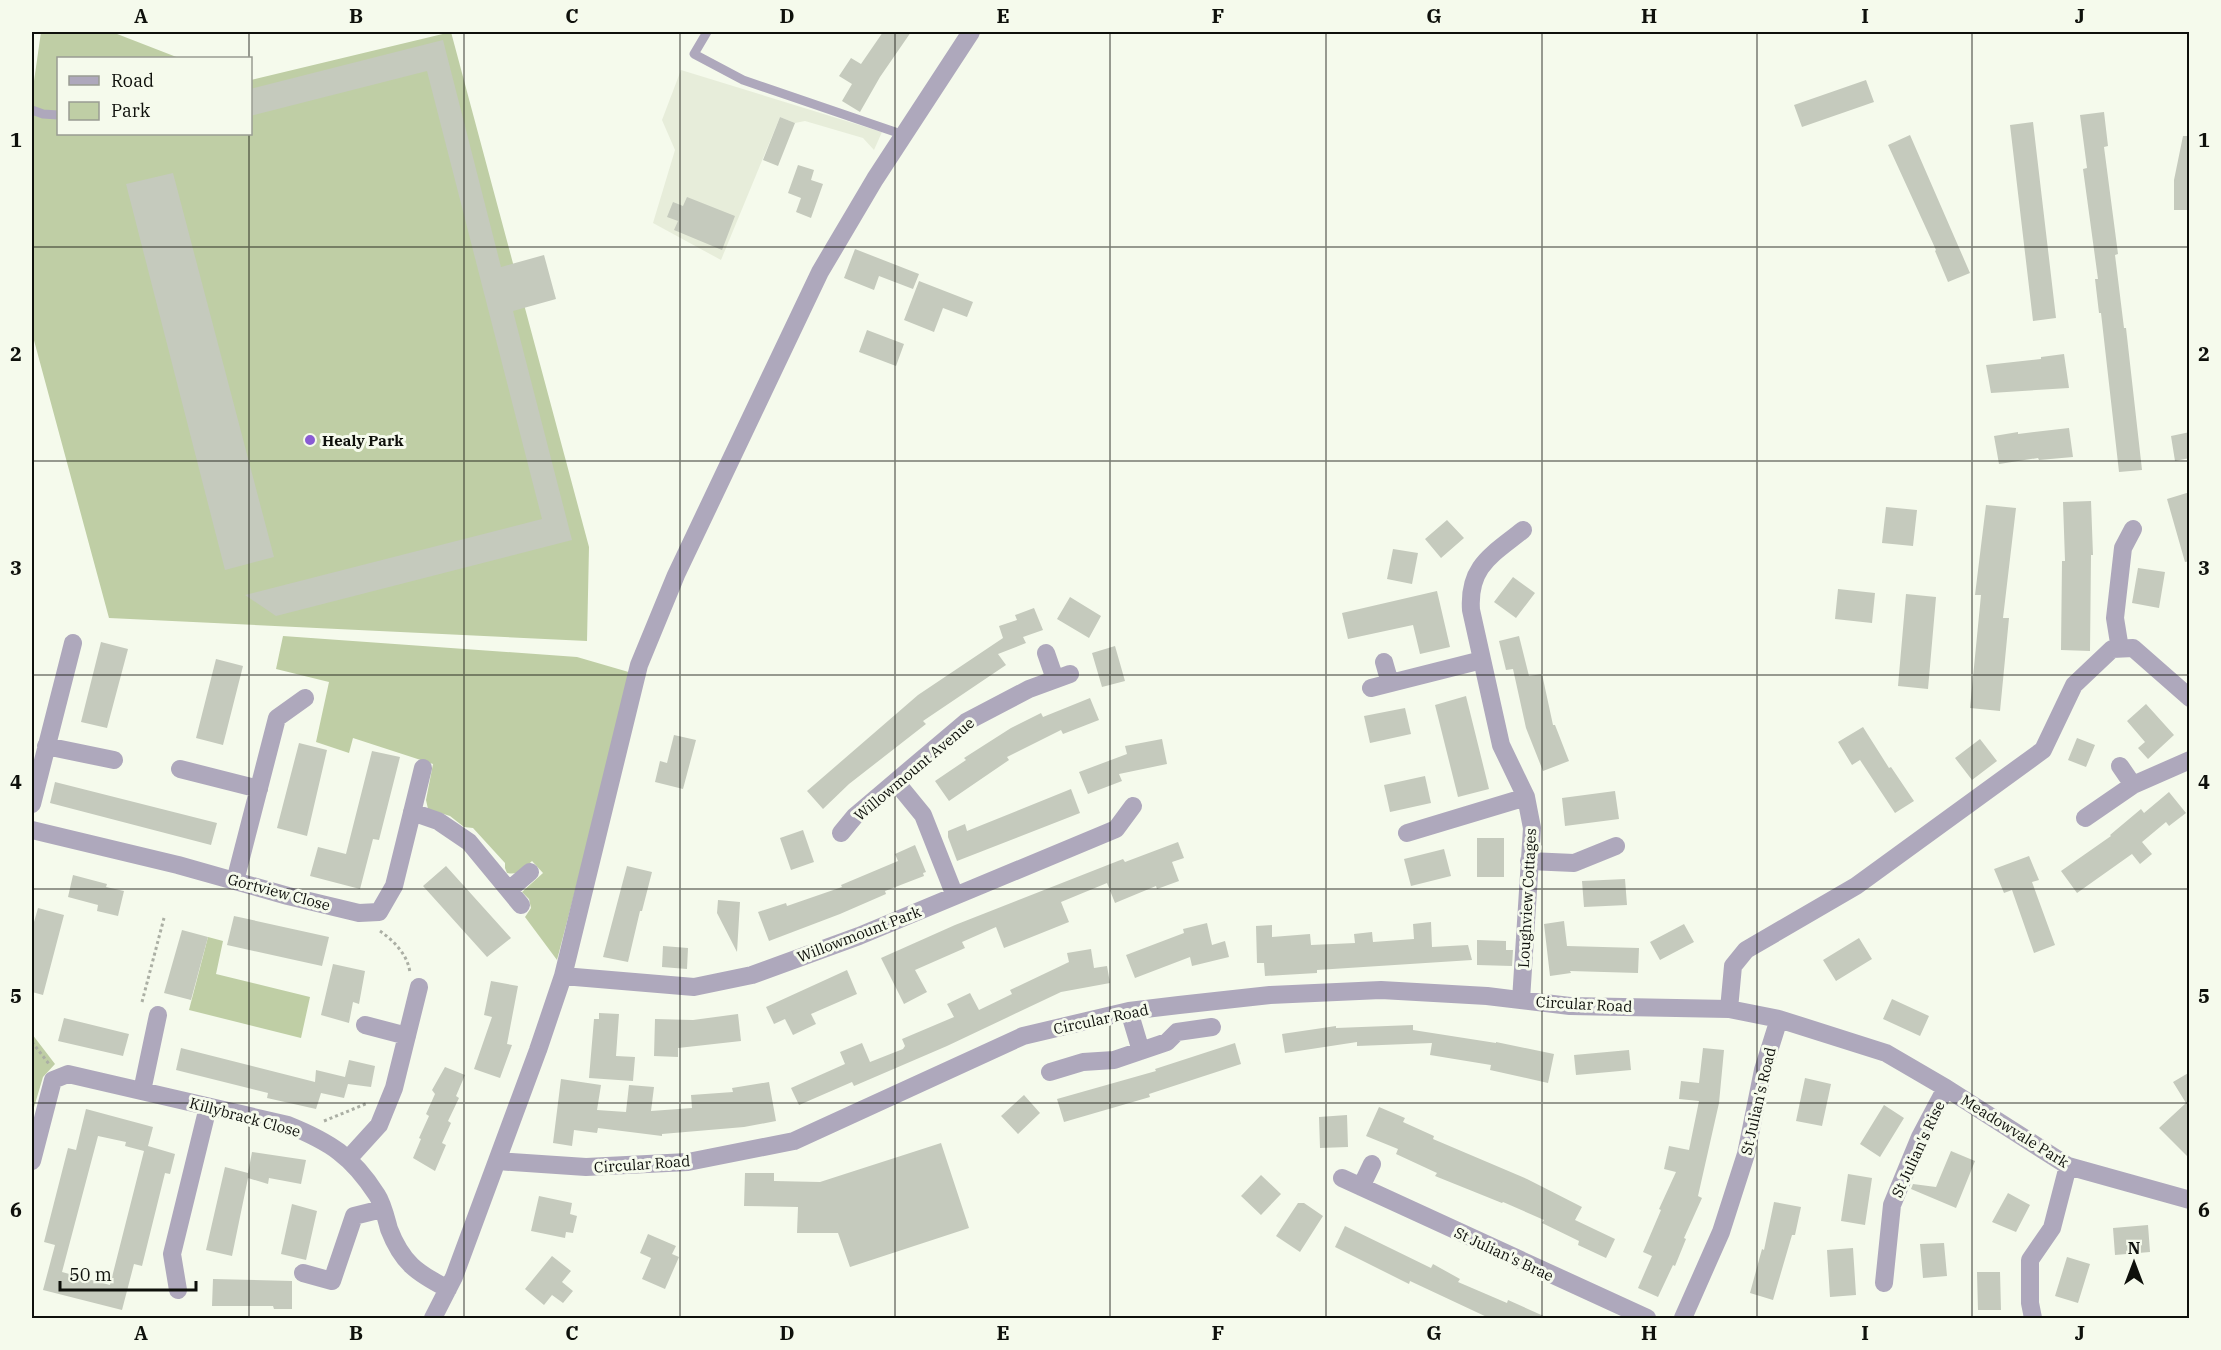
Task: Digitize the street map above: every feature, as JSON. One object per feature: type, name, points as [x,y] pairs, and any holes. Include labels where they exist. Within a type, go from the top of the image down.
[{"type":"street","points":[[433,1318],[448,1289],[538,1050],[562,976],[639,665],[671,585],[820,272],[875,179],[971,32]]},
{"type":"street","points":[[2120,649],[2115,618],[2123,548],[2133,529]]},
{"type":"street","name":"Loughview Cottages","points":[[1521,1000],[1532,828],[1526,797],[1501,745],[1470,594],[1473,580],[1480,567],[1523,530]]},
{"type":"street","points":[[32,804],[73,643]]},
{"type":"street","points":[[1729,1009],[1733,966],[1746,950],[1856,886],[2043,750],[2074,685],[2112,649],[2133,648],[2190,698]]},
{"type":"street","name":"Willowmount Avenue","points":[[841,833],[855,816],[966,722],[1029,689],[1063,677],[1046,653]]},
{"type":"street","points":[[1371,688],[1482,660]]},
{"type":"street","points":[[1384,662],[1390,683]]},
{"type":"street","points":[[236,881],[278,718],[305,698]]},
{"type":"street","points":[[46,746],[114,760]]},
{"type":"street","points":[[2085,818],[2133,784],[2190,760]]},
{"type":"street","points":[[2120,766],[2133,784]]},
{"type":"street","name":"Gortview Close","points":[[32,830],[178,865],[359,913],[379,912],[394,886],[423,768]]},
{"type":"street","points":[[180,769],[259,789]]},
{"type":"street","points":[[896,782],[923,815],[955,896]]},
{"type":"street","points":[[1407,833],[1526,797]]},
{"type":"street","name":"Willowmount Park","points":[[562,976],[694,987],[752,975],[859,936],[1116,829],[1133,806]]},
{"type":"street","points":[[412,812],[438,821],[469,842],[521,905]]},
{"type":"street","points":[[1529,861],[1574,863],[1616,846]]},
{"type":"street","points":[[508,890],[530,872]]},
{"type":"street","points":[[349,1158],[379,1125],[394,1088],[407,1036],[415,984]]},
{"type":"street","name":"Circular Road","points":[[497,1161],[586,1167],[688,1162],[794,1141],[1023,1036],[1129,1011],[1270,995],[1381,990],[1487,996],[1570,1006],[1729,1009],[1779,1019]]},
{"type":"street","points":[[1129,1011],[1141,1051]]},
{"type":"street","points":[[142,1091],[158,1015]]},
{"type":"street","points":[[1779,1019],[1886,1053],[1946,1088]]},
{"type":"street","name":"St Julian's Road","points":[[1683,1318],[1721,1232],[1746,1154],[1763,1070],[1779,1019]]},
{"type":"street","points":[[365,1025],[407,1036]]},
{"type":"street","points":[[1050,1072],[1083,1062],[1114,1060],[1167,1042],[1177,1032],[1212,1027]]},
{"type":"street","name":"Killybrack Close","points":[[58,1078],[68,1074],[142,1091],[288,1125],[321,1139],[349,1158],[378,1196],[396,1247],[420,1275],[448,1289]]},
{"type":"street","points":[[32,1161],[53,1080],[58,1078]]},
{"type":"street","name":"Meadowvale Park","points":[[1946,1088],[2068,1166],[2190,1200]]},
{"type":"street","name":"St Julian's Rise","points":[[1884,1283],[1892,1205],[1920,1137],[1946,1088]]},
{"type":"street","points":[[178,1290],[172,1254],[208,1107]]},
{"type":"street","points":[[1361,1187],[1372,1164]]},
{"type":"street","points":[[2032,1318],[2030,1260],[2052,1228],[2068,1166]]},
{"type":"street","name":"St Julian's Brae","points":[[1342,1178],[1647,1318]]},
{"type":"street","points":[[303,1273],[332,1281],[354,1215],[382,1209]]},
{"type":"lane","points":[[707,32],[694,54],[743,80],[904,135]]},
{"type":"lane","points":[[32,110],[57,115]]},
{"type":"path","points":[[142,1002],[164,918]]},
{"type":"path","points":[[375,929],[382,932],[400,949],[415,984]]},
{"type":"path","points":[[32,1042],[58,1078]]},
{"type":"path","points":[[317,1124],[370,1102]]},
{"type":"shaded area","points":[[681,70],[882,132],[874,150],[863,138],[805,121],[795,123],[780,117],[721,260],[653,223],[675,150],[662,120]]},
{"type":"green space","name":"Healy Park","points":[[41,32],[112,32],[176,57],[57,57],[57,135],[252,135],[252,80],[451,32],[589,547],[587,641],[109,618],[32,333],[32,95]]},
{"type":"green space","points":[[283,636],[577,657],[632,673],[557,960],[525,917],[531,908],[529,899],[522,892],[543,873],[532,861],[518,872],[507,873],[505,863],[473,828],[464,827],[450,816],[428,809],[426,800],[433,764],[353,738],[349,753],[316,742],[329,682],[276,669]]},
{"type":"green space","points":[[208,937],[223,941],[216,974],[310,997],[301,1038],[189,1010]]},
{"type":"green space","points":[[32,1034],[55,1064],[43,1077],[32,1114]]},
{"type":"building","points":[[883,32],[911,32],[880,77],[860,112],[842,101],[852,84],[839,76],[851,58],[861,64]]},
{"type":"building","points":[[443,40],[501,267],[544,255],[556,299],[513,311],[572,540],[276,616],[245,595],[542,519],[427,71],[252,115],[252,88]]},
{"type":"building","points":[[1866,80],[1874,102],[1802,127],[1794,105]]},
{"type":"building","points":[[2104,112],[2108,146],[2104,147],[2118,254],[2115,255],[2124,328],[2126,328],[2142,470],[2119,472],[2095,279],[2098,279],[2083,169],[2087,168],[2080,115]]},
{"type":"building","points":[[780,117],[795,123],[778,166],[763,160]]},
{"type":"building","points":[[2033,122],[2056,318],[2033,321],[2010,125]]},
{"type":"building","points":[[1910,135],[1970,273],[1948,282],[1936,250],[1888,145]]},
{"type":"building","points":[[2183,136],[2190,136],[2190,210],[2174,210],[2174,180]]},
{"type":"building","points":[[798,165],[814,170],[811,180],[823,184],[811,218],[796,212],[801,198],[788,193]]},
{"type":"building","points":[[173,173],[274,557],[225,570],[126,184]]},
{"type":"building","points":[[687,197],[735,216],[722,250],[674,230],[678,221],[667,217],[673,202],[683,206]]},
{"type":"building","points":[[855,249],[919,274],[913,289],[879,276],[874,290],[844,278]]},
{"type":"building","points":[[919,281],[973,302],[967,317],[943,308],[934,332],[904,320]]},
{"type":"building","points":[[867,330],[904,344],[896,366],[859,352]]},
{"type":"building","points":[[2064,354],[2069,388],[1991,393],[1986,365]]},
{"type":"building","points":[[2069,428],[2073,457],[2039,460],[2038,458],[1999,464],[1994,436]]},
{"type":"building","points":[[2190,432],[2190,458],[2175,461],[2171,436]]},
{"type":"building","points":[[2190,492],[2190,561],[2185,562],[2167,499]]},
{"type":"building","points":[[2091,501],[2093,555],[2091,555],[2090,651],[2061,650],[2062,561],[2065,561],[2063,502]]},
{"type":"building","points":[[1986,505],[2016,508],[2003,618],[2009,618],[2000,711],[1970,708],[1981,595],[1975,595]]},
{"type":"building","points":[[1886,507],[1917,510],[1913,546],[1882,543]]},
{"type":"building","points":[[1447,520],[1464,538],[1441,558],[1425,539]]},
{"type":"building","points":[[1393,549],[1418,553],[1412,584],[1387,579]]},
{"type":"building","points":[[2138,568],[2165,572],[2159,608],[2132,603]]},
{"type":"building","points":[[1513,577],[1535,593],[1516,618],[1494,602]]},
{"type":"building","points":[[1838,589],[1875,593],[1872,623],[1835,619]]},
{"type":"building","points":[[1437,591],[1450,647],[1420,654],[1413,625],[1348,639],[1342,613]]},
{"type":"building","points":[[1906,594],[1936,597],[1928,689],[1898,686]]},
{"type":"building","points":[[1070,597],[1101,616],[1089,638],[1057,619]]},
{"type":"building","points":[[1034,608],[1043,630],[1023,637],[1026,643],[998,654],[1006,665],[923,721],[926,724],[849,784],[823,809],[807,791],[918,695],[1003,638],[999,626],[1017,620],[1015,615]]},
{"type":"building","points":[[1519,636],[1529,676],[1542,674],[1553,725],[1555,725],[1569,761],[1543,771],[1526,728],[1513,669],[1506,670],[1499,641]]},
{"type":"building","points":[[101,642],[128,649],[107,728],[81,722]]},
{"type":"building","points":[[1115,646],[1125,681],[1102,687],[1092,653]]},
{"type":"building","points":[[216,659],[243,666],[223,745],[196,738]]},
{"type":"building","points":[[1466,696],[1489,789],[1458,797],[1435,705]]},
{"type":"building","points":[[1090,698],[1099,720],[1063,734],[1061,730],[1007,757],[1009,760],[949,801],[935,781],[966,760],[964,758],[1011,728],[1041,713],[1043,717]]},
{"type":"building","points":[[2146,704],[2174,735],[2148,759],[2138,748],[2145,742],[2127,721]]},
{"type":"building","points":[[1405,708],[1411,734],[1370,743],[1364,716]]},
{"type":"building","points":[[1863,727],[1889,768],[1891,767],[1914,801],[1895,813],[1860,760],[1852,765],[1838,742]]},
{"type":"building","points":[[674,735],[696,740],[683,789],[655,782],[660,761],[667,763]]},
{"type":"building","points":[[2077,738],[2095,745],[2086,767],[2068,760]]},
{"type":"building","points":[[1162,739],[1167,764],[1119,774],[1122,781],[1088,794],[1079,772],[1127,754],[1125,746]]},
{"type":"building","points":[[1980,739],[1997,761],[1972,780],[1955,758]]},
{"type":"building","points":[[299,743],[327,750],[307,836],[277,828]]},
{"type":"building","points":[[372,751],[400,757],[379,840],[373,839],[360,889],[310,876],[318,847],[346,854]]},
{"type":"building","points":[[1425,776],[1431,803],[1390,812],[1384,785]]},
{"type":"building","points":[[55,782],[217,823],[211,845],[50,803]]},
{"type":"building","points":[[1071,789],[1080,813],[957,861],[948,831],[965,824],[967,831]]},
{"type":"building","points":[[1615,791],[1619,819],[1565,826],[1562,798]]},
{"type":"building","points":[[2169,792],[2186,813],[2169,826],[2166,822],[2142,842],[2152,854],[2140,864],[2132,854],[2077,893],[2061,871],[2111,836],[2141,809],[2144,813]]},
{"type":"building","points":[[803,830],[814,862],[791,870],[780,838]]},
{"type":"building","points":[[1477,838],[1504,838],[1504,877],[1477,877]]},
{"type":"building","points":[[1178,842],[1184,858],[1172,862],[1179,881],[1157,889],[1156,886],[1115,903],[1107,883],[1061,902],[1069,922],[1004,948],[996,927],[962,942],[965,948],[915,970],[927,992],[904,1004],[881,958],[955,925],[1123,859],[1125,862]]},
{"type":"building","points":[[915,845],[926,872],[923,873],[924,876],[885,891],[886,894],[840,914],[769,941],[758,912],[786,903],[787,906],[842,887],[841,885],[898,861],[895,854]]},
{"type":"building","points":[[1444,849],[1451,876],[1411,886],[1404,859]]},
{"type":"building","points":[[2029,856],[2039,880],[2032,882],[2055,945],[2034,953],[2012,890],[2004,893],[1994,869]]},
{"type":"building","points":[[446,866],[511,938],[487,957],[423,886]]},
{"type":"building","points":[[627,866],[652,872],[628,962],[603,957]]},
{"type":"building","points":[[73,875],[124,891],[118,916],[97,911],[98,905],[68,897]]},
{"type":"building","points":[[1625,879],[1627,905],[1584,907],[1582,881]]},
{"type":"building","points":[[718,900],[740,902],[737,952],[717,913]]},
{"type":"building","points":[[38,908],[64,915],[43,995],[32,992],[32,929]]},
{"type":"building","points":[[234,916],[329,937],[322,966],[227,945]]},
{"type":"building","points":[[1564,921],[1567,946],[1639,948],[1638,973],[1570,971],[1571,973],[1550,976],[1544,924]]},
{"type":"building","points":[[1431,922],[1432,947],[1468,945],[1472,960],[1317,970],[1317,973],[1265,976],[1264,963],[1257,963],[1256,926],[1272,925],[1272,937],[1310,934],[1311,945],[1355,943],[1354,934],[1372,932],[1373,942],[1414,939],[1413,924]]},
{"type":"building","points":[[1207,923],[1212,945],[1225,941],[1229,957],[1192,966],[1190,957],[1135,978],[1126,955],[1184,933],[1183,929]]},
{"type":"building","points":[[1684,924],[1694,942],[1660,960],[1650,942]]},
{"type":"building","points":[[182,930],[208,937],[191,1000],[164,993]]},
{"type":"building","points":[[1859,938],[1872,959],[1836,981],[1823,960]]},
{"type":"building","points":[[1477,940],[1506,941],[1506,950],[1513,950],[1512,966],[1477,965]]},
{"type":"building","points":[[663,946],[688,948],[687,969],[662,967]]},
{"type":"building","points":[[1091,949],[1094,968],[1107,966],[1110,983],[1061,992],[947,1046],[854,1086],[852,1082],[799,1105],[791,1088],[845,1064],[840,1052],[862,1043],[870,1062],[903,1049],[905,1046],[902,1039],[954,1017],[947,1004],[970,993],[979,1010],[1012,994],[1010,990],[1069,962],[1067,953]]},
{"type":"building","points":[[333,964],[365,971],[359,1004],[353,1002],[349,1023],[321,1015]]},
{"type":"building","points":[[847,970],[857,994],[811,1014],[816,1024],[793,1035],[785,1019],[774,1024],[766,1007]]},
{"type":"building","points":[[491,981],[518,986],[507,1044],[512,1045],[500,1078],[474,1069],[492,1017],[484,1015]]},
{"type":"building","points":[[1892,999],[1929,1016],[1920,1036],[1883,1019]]},
{"type":"building","points":[[599,1013],[619,1014],[616,1056],[635,1057],[633,1081],[589,1078],[594,1019],[599,1019]]},
{"type":"building","points":[[738,1014],[741,1041],[678,1048],[678,1057],[654,1056],[655,1019],[693,1020]]},
{"type":"building","points":[[64,1018],[129,1034],[123,1056],[58,1041]]},
{"type":"building","points":[[1413,1025],[1413,1030],[1496,1042],[1554,1054],[1548,1083],[1490,1070],[1491,1065],[1430,1055],[1432,1043],[1357,1046],[1357,1042],[1285,1053],[1282,1034],[1336,1026],[1336,1028]]},
{"type":"building","points":[[1235,1043],[1241,1064],[1149,1094],[1150,1097],[1064,1122],[1057,1099],[1156,1071],[1155,1069]]},
{"type":"building","points":[[181,1048],[315,1082],[316,1070],[345,1077],[349,1060],[375,1066],[371,1087],[348,1084],[344,1098],[321,1093],[316,1109],[267,1098],[268,1093],[176,1070]]},
{"type":"building","points":[[1703,1048],[1724,1050],[1719,1103],[1698,1196],[1702,1198],[1684,1238],[1686,1239],[1675,1266],[1673,1265],[1658,1297],[1638,1288],[1652,1256],[1643,1252],[1676,1172],[1664,1169],[1669,1146],[1689,1150],[1699,1101],[1679,1099],[1681,1081],[1699,1083]]},
{"type":"building","points":[[1629,1050],[1631,1070],[1576,1075],[1574,1055]]},
{"type":"building","points":[[445,1067],[465,1075],[456,1096],[459,1098],[448,1121],[451,1123],[442,1143],[446,1145],[435,1171],[413,1158],[429,1116],[426,1114],[435,1094],[432,1090]]},
{"type":"building","points":[[2190,1072],[2190,1159],[2159,1128],[2186,1103],[2173,1082]]},
{"type":"building","points":[[1805,1078],[1831,1084],[1822,1126],[1796,1121]]},
{"type":"building","points":[[561,1079],[601,1085],[597,1110],[626,1112],[629,1085],[654,1087],[651,1111],[692,1108],[691,1095],[733,1092],[732,1088],[769,1082],[776,1121],[744,1127],[662,1134],[662,1136],[598,1128],[597,1133],[574,1130],[572,1146],[553,1143]]},
{"type":"building","points":[[1024,1095],[1040,1113],[1018,1134],[1001,1116]]},
{"type":"building","points":[[1884,1105],[1904,1118],[1880,1157],[1860,1144]]},
{"type":"building","points":[[1379,1107],[1405,1118],[1403,1122],[1434,1136],[1433,1139],[1527,1179],[1582,1207],[1575,1220],[1615,1239],[1606,1258],[1578,1245],[1579,1241],[1542,1223],[1544,1220],[1435,1176],[1437,1173],[1396,1154],[1398,1149],[1366,1136]]},
{"type":"building","points":[[86,1109],[153,1127],[148,1146],[175,1154],[170,1174],[165,1173],[142,1266],[134,1264],[122,1310],[43,1290],[55,1245],[44,1242],[68,1148],[76,1150]],"holes":[[[98,1136],[126,1142],[125,1146],[144,1151],[110,1285],[62,1272]]]},
{"type":"building","points":[[1347,1115],[1348,1147],[1320,1148],[1319,1117]]},
{"type":"building","points":[[941,1143],[969,1228],[850,1267],[838,1233],[797,1233],[798,1207],[744,1206],[745,1173],[774,1173],[774,1181],[820,1182]]},
{"type":"building","points":[[1951,1151],[1975,1161],[1956,1208],[1911,1189],[1913,1184],[1936,1187]]},
{"type":"building","points":[[252,1152],[306,1160],[301,1184],[269,1178],[268,1184],[248,1178],[232,1256],[206,1250],[225,1167],[248,1173]]},
{"type":"building","points":[[1848,1174],[1872,1178],[1865,1225],[1841,1221]]},
{"type":"building","points":[[1261,1175],[1281,1194],[1261,1215],[1241,1196]]},
{"type":"building","points":[[2008,1193],[2030,1205],[2016,1232],[1992,1222]]},
{"type":"building","points":[[539,1196],[572,1203],[570,1214],[577,1216],[573,1233],[566,1232],[565,1238],[531,1231]]},
{"type":"building","points":[[1774,1202],[1801,1207],[1795,1235],[1792,1235],[1773,1300],[1750,1293],[1762,1249],[1764,1250]]},
{"type":"building","points":[[1298,1203],[1304,1203],[1323,1216],[1300,1252],[1276,1236]]},
{"type":"building","points":[[292,1204],[317,1211],[306,1260],[281,1254]]},
{"type":"building","points":[[2148,1225],[2150,1252],[2115,1255],[2113,1228]]},
{"type":"building","points":[[1345,1226],[1431,1268],[1433,1264],[1460,1279],[1458,1282],[1507,1303],[1508,1300],[1548,1318],[1489,1318],[1410,1281],[1409,1284],[1335,1247]]},
{"type":"building","points":[[648,1234],[676,1246],[672,1254],[679,1257],[665,1289],[642,1279],[651,1258],[640,1253]]},
{"type":"building","points":[[1944,1243],[1947,1276],[1923,1278],[1920,1244]]},
{"type":"building","points":[[1853,1248],[1856,1295],[1830,1297],[1827,1250]]},
{"type":"building","points":[[552,1256],[571,1271],[562,1282],[573,1291],[563,1303],[552,1295],[544,1305],[525,1289]]},
{"type":"building","points":[[2067,1257],[2090,1264],[2078,1303],[2055,1296]]},
{"type":"building","points":[[1977,1272],[2000,1272],[2001,1310],[1978,1310]]},
{"type":"building","points":[[213,1279],[292,1281],[292,1309],[274,1309],[273,1306],[212,1306]]},
{"type":"place","name":"Healy Park","points":[[310,440]]}]
